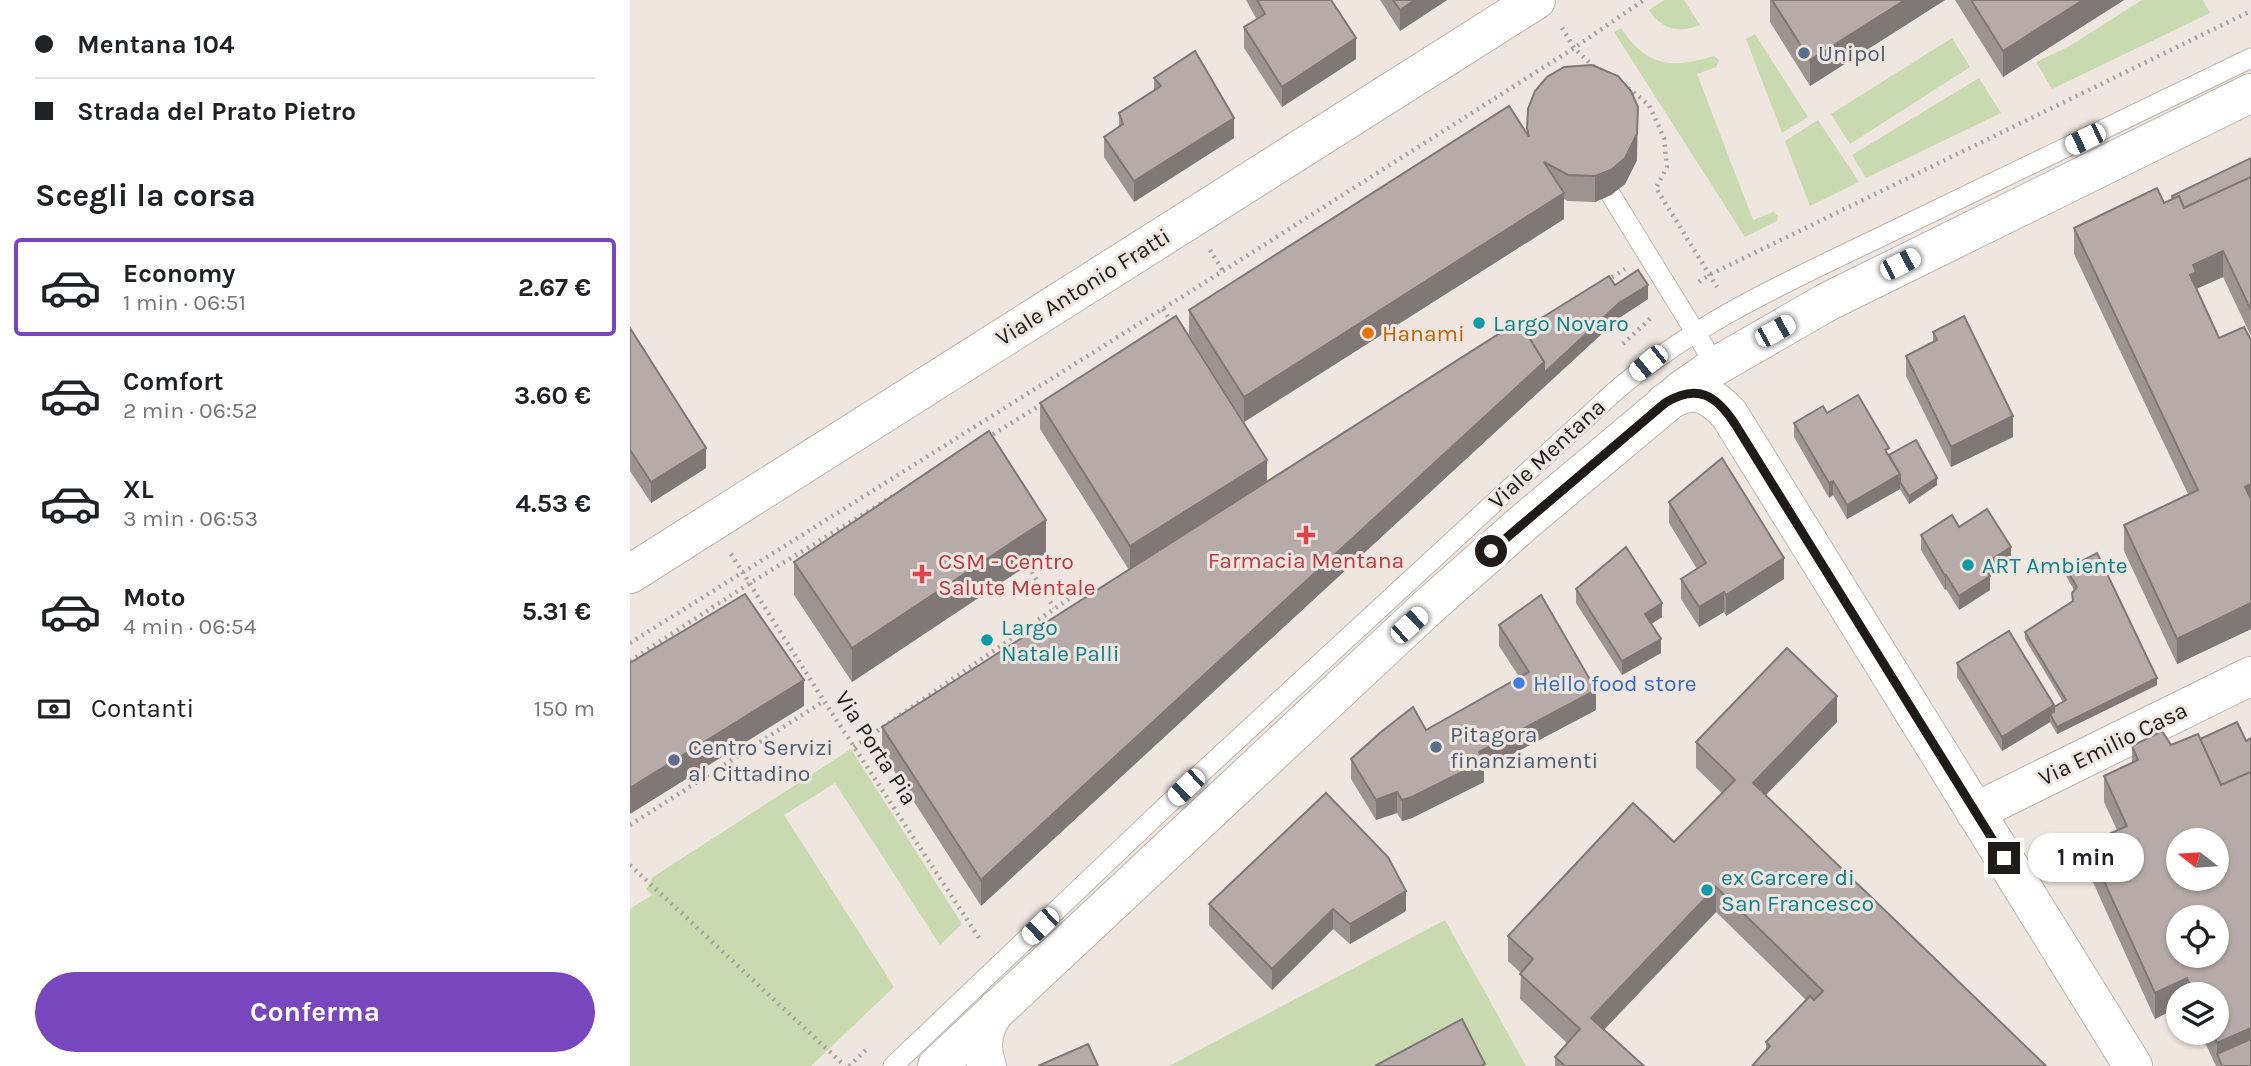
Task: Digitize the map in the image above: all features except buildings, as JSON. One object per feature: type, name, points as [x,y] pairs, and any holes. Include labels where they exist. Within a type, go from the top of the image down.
[{"type":"main road","name":"Viale Antonio Fratti","points":[[630,574],[1546,10]]},
{"type":"main road","name":"Viale Mentana","points":[[937,1066],[1428,607],[1665,403],[1716,366],[1827,302],[2251,93]]},
{"type":"main road","points":[[1665,403],[1684,393],[1700,393],[1716,401],[1729,414],[2133,1066]]},
{"type":"main road","name":"Via Emilio Casa","points":[[1975,812],[2251,676]]},
{"type":"main road","points":[[987,1066],[982,1040],[986,1026],[998,1008]]},
{"type":"lane","name":"Viale Mentana","points":[[893,1066],[1186,787],[1648,363],[1695,332],[1847,253],[2251,58]]},
{"type":"lane","points":[[1611,195],[1716,366]]},
{"type":"path","points":[[630,643],[1163,309],[1574,48],[1644,0]]},
{"type":"path","points":[[1546,10],[1574,48],[1595,68]]},
{"type":"path","points":[[1628,88],[1649,105],[1664,138],[1667,167],[1656,188],[1732,312]]},
{"type":"path","points":[[1595,287],[1630,265]]},
{"type":"path","points":[[1161,331],[1173,324],[1163,309]]},
{"type":"path","points":[[985,439],[1044,403]]},
{"type":"path","points":[[630,661],[750,583],[902,490]]},
{"type":"path","name":"Via Porta Pia","points":[[712,522],[854,747],[981,940],[1001,963]]},
{"type":"path","points":[[1028,566],[1055,608]]},
{"type":"path","points":[[854,747],[1086,587],[1096,604]]},
{"type":"path","points":[[630,825],[824,701]]},
{"type":"path","points":[[630,865],[845,1066]]},
{"type":"green space","points":[[1664,0],[1684,0],[1700,25],[1678,29],[1659,22],[1649,10]]},
{"type":"green space","points":[[2142,0],[2203,0],[2210,13],[2052,89],[2036,62],[2068,47]]},
{"type":"green space","points":[[1621,28],[1640,51],[1661,62],[1685,63],[1714,56],[1719,60],[1716,67],[1697,74],[1753,220],[1773,212],[1778,216],[1777,221],[1745,237],[1614,32]]},
{"type":"green space","points":[[1755,34],[1808,117],[1782,133],[1746,39]]},
{"type":"green space","points":[[1952,38],[1970,67],[1850,144],[1831,114]]},
{"type":"green space","points":[[1979,78],[2001,113],[1866,178],[1852,155]]},
{"type":"green space","points":[[1818,120],[1859,182],[1810,206],[1785,141]]},
{"type":"green space","points":[[851,749],[962,924],[940,945],[835,783],[784,815],[894,987],[811,1066],[630,1066],[630,909],[652,895],[646,889],[653,877]]},
{"type":"green space","points":[[1445,920],[1526,1066],[1169,1066]]},
{"type":"place","name":"Unipol","points":[[1804,53]]},
{"type":"place","name":"Largo Novaro","points":[[1479,323]]},
{"type":"place","name":"Hanami","points":[[1368,333]]},
{"type":"place","name":"Farmacia Mentana","points":[[1306,535]]},
{"type":"place","name":"ART Ambiente","points":[[1968,565]]},
{"type":"place","name":"CSM - Centro Salute Mentale","points":[[922,574]]},
{"type":"place","name":"Largo Natale Palli","points":[[987,640]]},
{"type":"place","name":"Hello food store","points":[[1519,683]]},
{"type":"place","name":"Pitagora finanziamenti","points":[[1436,747]]},
{"type":"place","name":"Centro Servizi al Cittadino","points":[[674,760]]},
{"type":"place","name":"ex Carcere di San Francesco","points":[[1707,890]]},
{"type":"route","points":[[1491,551],[1665,403],[1684,393],[1693,392],[1716,401],[1729,414],[2004,858]]}]
